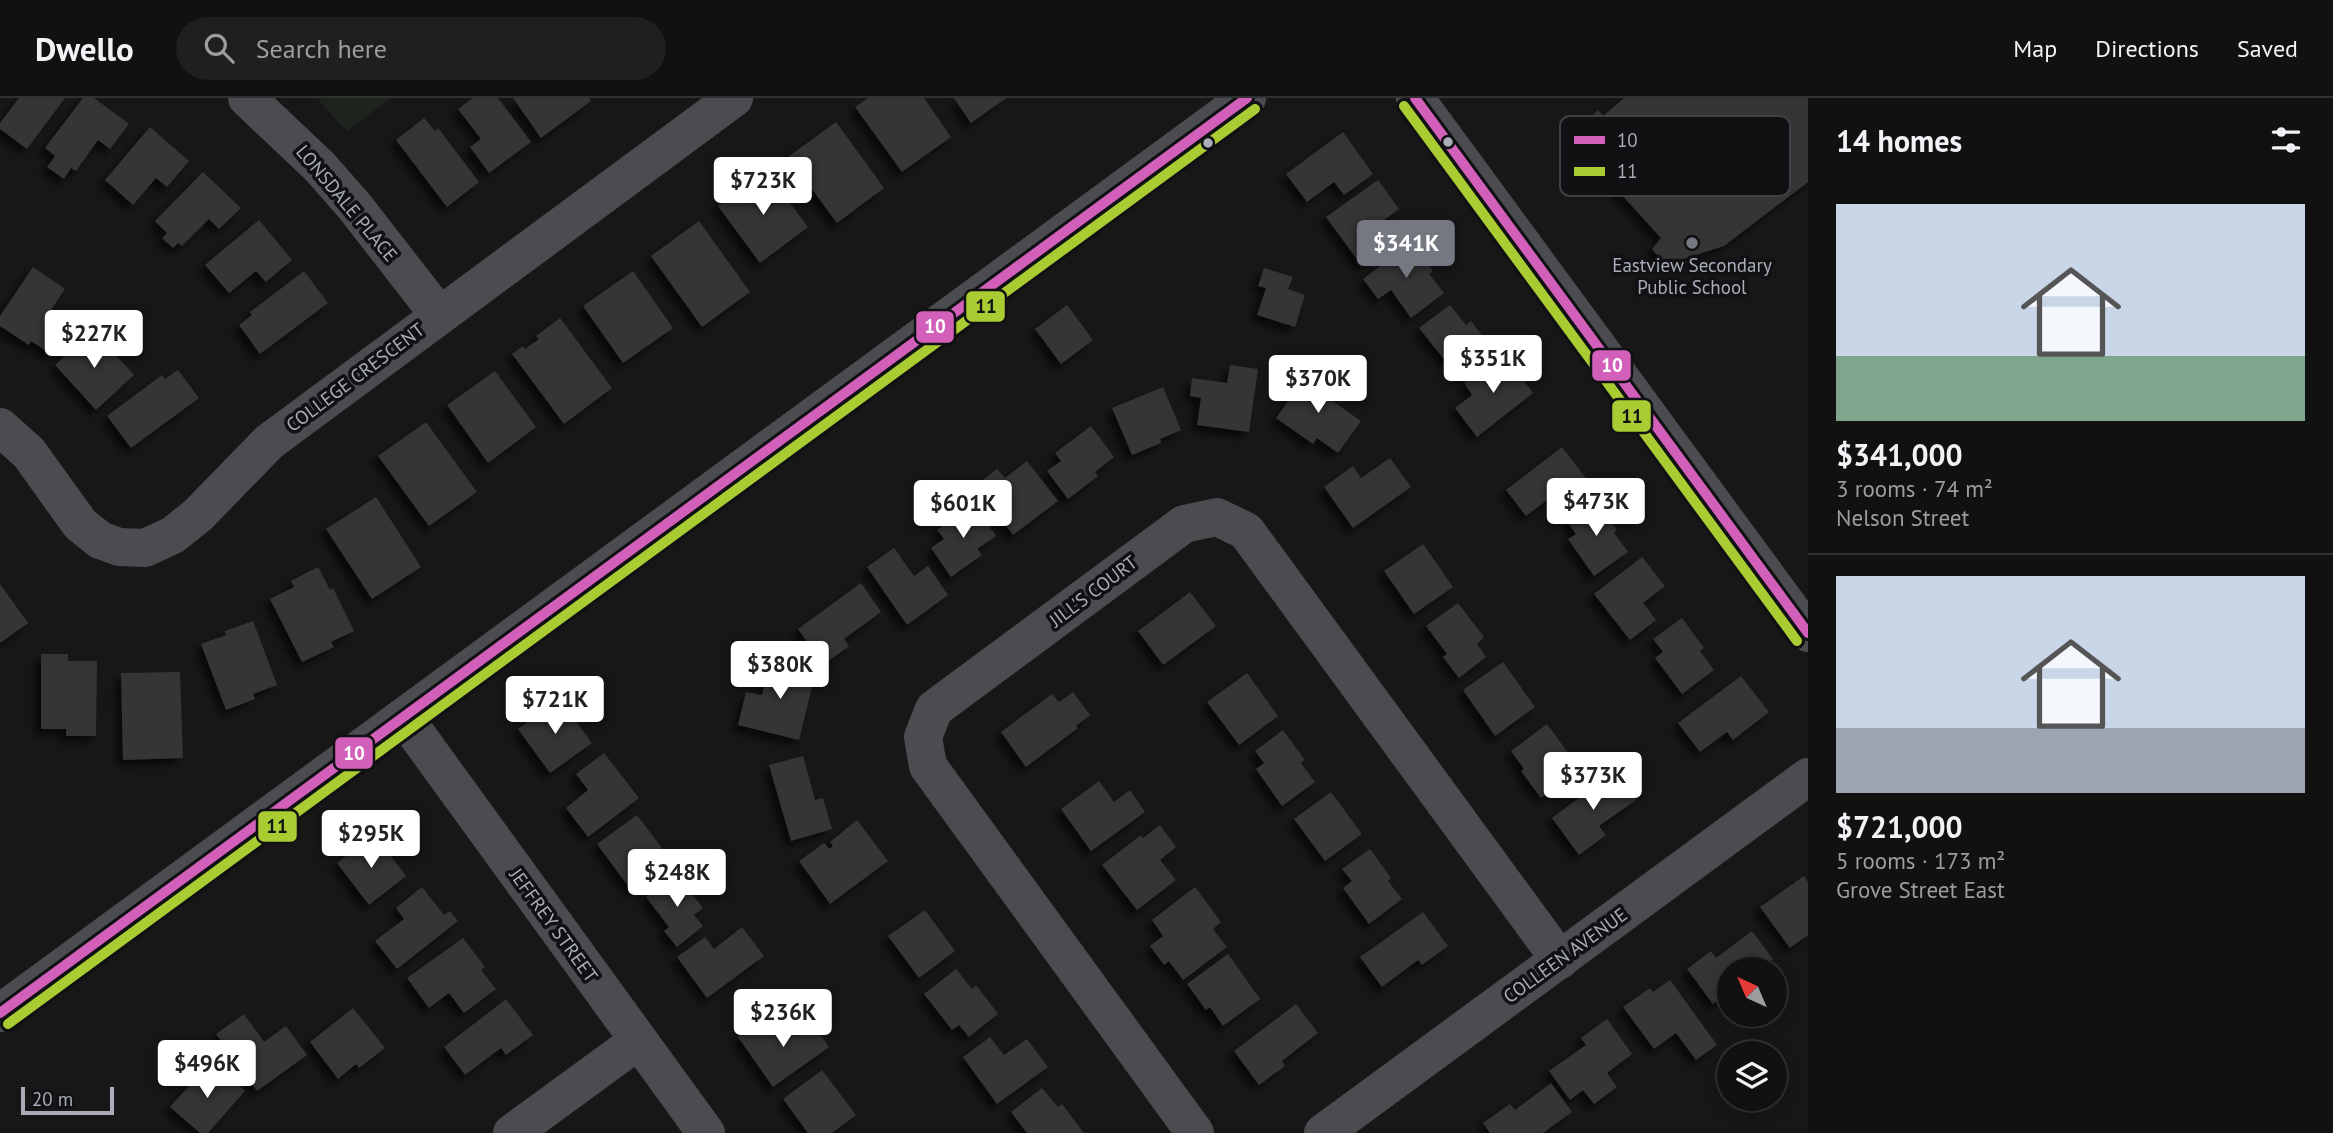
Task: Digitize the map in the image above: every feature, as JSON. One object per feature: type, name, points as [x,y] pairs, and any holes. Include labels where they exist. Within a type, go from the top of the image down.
[{"type":"street","name":"LONSDALE PLACE","points":[[247,98],[320,167],[355,207],[439,315]]},
{"type":"street","name":"COLLEGE CRESCENT","points":[[0,427],[29,453],[80,524],[100,540],[119,547],[145,548],[173,535],[198,514],[269,442],[734,98]]},
{"type":"street","points":[[0,1013],[1247,98]]},
{"type":"street","points":[[1415,98],[1808,633]]},
{"type":"street","name":"JILL'S COURT","points":[[1195,1133],[928,766],[923,737],[934,709],[1184,524],[1217,517],[1246,531],[1560,960]]},
{"type":"street","name":"JEFFREY STREET","points":[[404,717],[706,1133]]},
{"type":"street","name":"COLLEEN AVENUE","points":[[1322,1133],[1808,777]]},
{"type":"street","points":[[512,1133],[638,1041]]},
{"type":"shaded area","points":[[391,98],[347,131],[318,100]]},
{"type":"building","points":[[19,98],[65,98],[27,149],[0,129],[0,123]]},
{"type":"building","points":[[83,98],[94,98],[129,124],[110,149],[98,140],[76,171],[71,168],[64,179],[47,167],[55,156],[45,148]]},
{"type":"building","points":[[473,98],[498,98],[531,142],[489,173],[470,147],[481,139],[458,109]]},
{"type":"building","points":[[513,98],[589,98],[591,101],[541,138]]},
{"type":"building","points":[[868,98],[924,98],[951,137],[902,172],[855,107]]},
{"type":"building","points":[[954,98],[1006,98],[971,123]]},
{"type":"building","points":[[1624,98],[1808,98],[1808,182],[1790,196],[1790,116],[1603,116]]},
{"type":"building","points":[[1598,110],[1603,116],[1592,116]]},
{"type":"building","points":[[424,118],[435,131],[438,128],[479,182],[447,207],[396,140]]},
{"type":"building","points":[[836,122],[884,188],[837,223],[788,157]]},
{"type":"building","points":[[150,127],[189,161],[167,187],[156,178],[133,205],[105,180]]},
{"type":"building","points":[[1343,132],[1373,174],[1344,195],[1334,182],[1307,202],[1286,174]]},
{"type":"building","points":[[766,171],[808,227],[760,263],[718,206]]},
{"type":"building","points":[[203,172],[241,208],[219,229],[209,219],[182,246],[178,243],[173,248],[162,238],[167,233],[155,221]]},
{"type":"building","points":[[1378,180],[1399,209],[1376,226],[1389,244],[1361,265],[1326,217]]},
{"type":"building","points":[[1623,196],[1790,196],[1724,246],[1665,265],[1652,249],[1661,238]]},
{"type":"building","points":[[259,220],[292,260],[266,282],[256,271],[229,293],[205,265]]},
{"type":"building","points":[[699,221],[750,292],[702,327],[651,256]]},
{"type":"building","points":[[1412,242],[1433,271],[1429,274],[1444,293],[1411,318],[1391,290],[1378,299],[1363,279]]},
{"type":"building","points":[[33,267],[65,289],[51,310],[71,324],[51,354],[31,341],[29,345],[0,326],[0,316]]},
{"type":"building","points":[[1264,268],[1293,277],[1288,289],[1305,295],[1295,327],[1257,315],[1266,288],[1258,286]]},
{"type":"building","points":[[304,271],[328,303],[260,354],[239,325],[252,315],[250,312]]},
{"type":"building","points":[[633,271],[673,328],[623,363],[583,306]]},
{"type":"building","points":[[1067,305],[1093,340],[1061,364],[1035,329]]},
{"type":"building","points":[[1450,305],[1466,325],[1471,321],[1493,349],[1464,371],[1454,358],[1447,363],[1419,328]]},
{"type":"building","points":[[560,318],[612,388],[564,424],[512,354],[539,339],[536,336]]},
{"type":"building","points":[[93,330],[134,375],[96,410],[55,365]]},
{"type":"building","points":[[1503,353],[1533,393],[1477,437],[1455,408],[1472,395],[1464,383]]},
{"type":"building","points":[[1230,365],[1258,369],[1249,432],[1197,425],[1201,398],[1190,396],[1192,378],[1227,383]]},
{"type":"building","points":[[178,370],[199,398],[131,448],[107,416],[162,375],[165,379]]},
{"type":"building","points":[[495,371],[536,427],[488,463],[447,405]]},
{"type":"building","points":[[1308,373],[1333,391],[1327,397],[1361,421],[1338,453],[1317,438],[1313,444],[1276,418]]},
{"type":"building","points":[[1163,387],[1181,430],[1160,439],[1161,443],[1132,455],[1112,408]]},
{"type":"building","points":[[426,422],[477,492],[429,526],[378,456]]},
{"type":"building","points":[[1091,426],[1114,457],[1095,472],[1098,476],[1068,499],[1047,471],[1061,461],[1055,453]]},
{"type":"building","points":[[1562,447],[1592,486],[1564,507],[1555,494],[1526,516],[1506,490]]},
{"type":"building","points":[[1390,458],[1411,487],[1353,528],[1324,487],[1353,466],[1361,478]]},
{"type":"building","points":[[1027,461],[1058,501],[1013,535],[976,485],[997,469],[1005,478]]},
{"type":"building","points":[[376,497],[421,567],[372,599],[326,529]]},
{"type":"building","points":[[1595,500],[1617,530],[1614,533],[1628,552],[1594,576],[1568,539],[1576,534],[1567,521]]},
{"type":"building","points":[[974,504],[996,536],[977,549],[982,555],[951,577],[931,548],[944,539],[937,530]]},
{"type":"building","points":[[1423,544],[1453,587],[1414,614],[1384,571]]},
{"type":"building","points":[[894,548],[914,576],[928,566],[948,595],[907,625],[867,567]]},
{"type":"building","points":[[1642,557],[1665,586],[1643,603],[1656,620],[1630,640],[1594,594]]},
{"type":"building","points":[[318,567],[330,590],[333,588],[354,631],[331,642],[334,647],[302,662],[270,599],[294,587],[291,581]]},
{"type":"building","points":[[861,583],[881,612],[844,639],[849,646],[823,665],[798,629]]},
{"type":"building","points":[[0,584],[28,623],[0,643]]},
{"type":"building","points":[[1190,592],[1216,626],[1163,665],[1138,631]]},
{"type":"building","points":[[1458,603],[1484,637],[1477,644],[1486,657],[1459,678],[1443,657],[1447,654],[1426,626]]},
{"type":"building","points":[[1682,618],[1704,648],[1700,651],[1714,670],[1682,694],[1655,658],[1663,652],[1653,639]]},
{"type":"building","points":[[253,621],[277,685],[253,694],[255,699],[226,710],[201,644],[226,635],[225,631]]},
{"type":"building","points":[[41,654],[68,654],[68,661],[97,661],[96,736],[66,736],[66,729],[41,729]]},
{"type":"building","points":[[771,660],[816,671],[799,740],[738,725],[746,692],[762,695]]},
{"type":"building","points":[[1503,662],[1535,707],[1495,736],[1463,690]]},
{"type":"building","points":[[180,672],[183,758],[123,760],[121,673]]},
{"type":"building","points":[[1247,673],[1278,716],[1239,745],[1207,702]]},
{"type":"building","points":[[1741,676],[1769,712],[1733,740],[1727,732],[1700,752],[1678,723]]},
{"type":"building","points":[[1073,692],[1090,715],[1076,726],[1078,728],[1026,767],[1001,732],[1052,694],[1059,702]]},
{"type":"building","points":[[559,699],[592,743],[550,773],[518,729]]},
{"type":"building","points":[[1547,724],[1580,769],[1541,798],[1521,771],[1524,769],[1511,751]]},
{"type":"building","points":[[1283,730],[1305,760],[1301,763],[1315,782],[1282,806],[1256,769],[1264,763],[1255,751]]},
{"type":"building","points":[[604,753],[639,798],[588,837],[566,808],[588,790],[576,774]]},
{"type":"building","points":[[803,756],[815,800],[823,798],[832,829],[791,841],[769,765]]},
{"type":"building","points":[[1615,771],[1636,800],[1599,826],[1606,835],[1579,855],[1552,818]]},
{"type":"building","points":[[1099,781],[1114,802],[1130,790],[1145,812],[1091,851],[1061,809]]},
{"type":"building","points":[[1331,792],[1362,834],[1325,861],[1294,819]]},
{"type":"building","points":[[637,815],[671,860],[631,890],[597,844]]},
{"type":"building","points":[[857,820],[888,861],[830,904],[799,861],[824,843],[829,849],[833,846],[830,842]]},
{"type":"building","points":[[1160,825],[1176,847],[1160,860],[1176,880],[1137,910],[1102,865],[1141,835],[1143,838]]},
{"type":"building","points":[[374,834],[406,876],[369,905],[337,863]]},
{"type":"building","points":[[1370,849],[1402,899],[1369,924],[1343,888],[1352,881],[1342,869]]},
{"type":"building","points":[[676,873],[703,908],[694,915],[703,926],[677,947],[664,931],[669,927],[646,897]]},
{"type":"building","points":[[1804,876],[1808,882],[1808,935],[1790,948],[1760,907]]},
{"type":"building","points":[[422,887],[444,915],[450,911],[458,921],[397,969],[375,941],[404,919],[396,908]]},
{"type":"building","points":[[1195,887],[1221,922],[1213,929],[1227,947],[1183,980],[1169,961],[1164,965],[1150,946],[1163,936],[1152,920]]},
{"type":"building","points":[[925,910],[955,951],[919,978],[888,936]]},
{"type":"building","points":[[1423,912],[1448,946],[1422,965],[1418,960],[1382,987],[1360,957]]},
{"type":"building","points":[[742,927],[764,956],[707,998],[677,957],[705,937],[714,949]]},
{"type":"building","points":[[1752,931],[1772,957],[1717,957]]},
{"type":"building","points":[[463,938],[485,967],[481,970],[496,989],[464,1013],[449,993],[429,1008],[407,978]]},
{"type":"building","points":[[1711,951],[1716,958],[1717,1001],[1713,1004],[1687,969]]},
{"type":"building","points":[[1228,954],[1260,999],[1223,1026],[1210,1007],[1206,1010],[1187,984]]},
{"type":"building","points":[[956,969],[972,989],[976,985],[998,1014],[969,1037],[959,1025],[952,1030],[924,994]]},
{"type":"building","points":[[1670,980],[1717,1045],[1696,1060],[1676,1033],[1654,1049],[1623,1007],[1650,988],[1653,992]]},
{"type":"building","points":[[506,999],[533,1035],[506,1055],[501,1048],[465,1075],[444,1047]]},
{"type":"building","points":[[1296,1004],[1318,1033],[1282,1061],[1285,1066],[1259,1085],[1234,1051]]},
{"type":"building","points":[[353,1008],[385,1048],[359,1068],[356,1064],[338,1079],[310,1042]]},
{"type":"building","points":[[244,1014],[264,1042],[286,1026],[307,1055],[257,1091],[216,1034]]},
{"type":"building","points":[[765,1018],[780,1039],[809,1018],[829,1047],[773,1087],[738,1037]]},
{"type":"building","points":[[1607,1019],[1632,1054],[1607,1073],[1617,1087],[1594,1104],[1583,1090],[1570,1100],[1549,1071],[1586,1045],[1581,1038]]},
{"type":"building","points":[[990,1037],[1004,1055],[1027,1039],[1048,1067],[997,1104],[963,1057]]},
{"type":"building","points":[[219,1068],[245,1091],[208,1133],[200,1133],[170,1107],[201,1072],[209,1079]]},
{"type":"building","points":[[822,1070],[856,1115],[832,1133],[808,1133],[783,1099]]},
{"type":"building","points":[[1551,1083],[1572,1112],[1543,1133],[1490,1133],[1483,1123],[1510,1104],[1515,1110]]},
{"type":"building","points":[[1042,1088],[1058,1107],[1062,1104],[1084,1133],[1027,1133],[1011,1112]]},
{"type":"transit line","name":"10","points":[[0,1013],[1247,98]]},
{"type":"transit line","name":"10","points":[[1415,98],[1808,633]]},
{"type":"transit line","name":"11","points":[[1404,106],[1797,641]]},
{"type":"transit line","name":"11","points":[[8,1024],[1255,109]]},
{"type":"place","name":"Eastview Secondary Public School","points":[[1692,243]]}]
